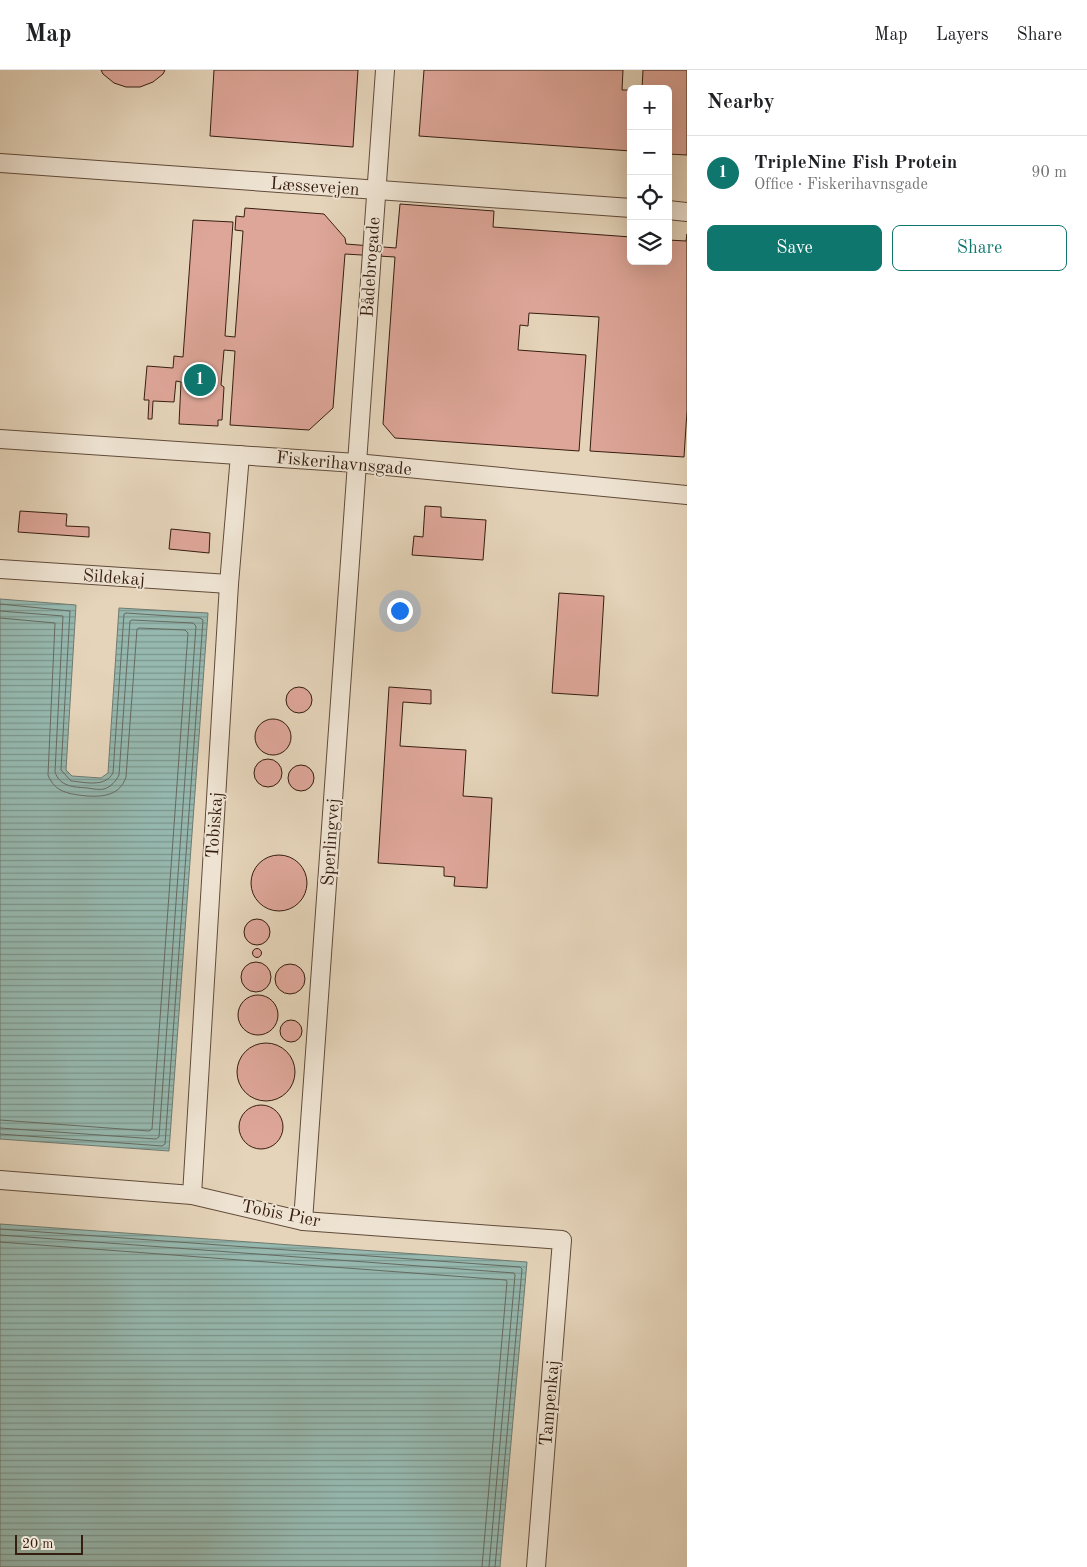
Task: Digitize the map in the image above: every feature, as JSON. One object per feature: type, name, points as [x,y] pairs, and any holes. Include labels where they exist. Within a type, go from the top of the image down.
[{"type":"street","name":"Bådebrogade","points":[[356,464],[385,70]]},
{"type":"street","name":"Læssevejen","points":[[0,164],[627,208]]},
{"type":"street","points":[[672,210],[687,212]]},
{"type":"street","name":"Fiskerihavnsgade","points":[[0,439],[356,464],[687,494]]},
{"type":"street","name":"Tobiskaj","points":[[192,1195],[229,584],[240,455]]},
{"type":"street","name":"Sperlingvej","points":[[303,1221],[356,464]]},
{"type":"street","name":"Sildekaj","points":[[0,569],[229,584]]},
{"type":"street","name":"Tobis Pier","points":[[0,1180],[192,1195],[303,1221],[562,1240]]},
{"type":"street","name":"Tampenkaj","points":[[536,1567],[562,1240]]},
{"type":"water","points":[[0,599],[76,605],[66,770],[72,776],[101,778],[108,773],[119,608],[208,613],[169,1151],[0,1139]]},
{"type":"water","points":[[0,1224],[527,1262],[500,1567],[0,1567]]},
{"type":"building","points":[[101,70],[165,70],[153,82],[140,87],[126,87],[114,83]]},
{"type":"building","points":[[214,70],[358,70],[353,147],[210,136]]},
{"type":"building","points":[[424,70],[623,70],[622,90],[627,90],[627,151],[419,136]]},
{"type":"building","points":[[643,70],[687,70],[687,155],[672,154],[672,85],[642,85]]},
{"type":"building","points":[[400,204],[494,211],[493,227],[627,237],[627,265],[672,265],[672,240],[686,241],[687,234],[687,411],[684,457],[590,451],[599,317],[529,313],[528,326],[520,325],[518,350],[586,355],[579,451],[395,438],[383,424],[395,257],[345,254],[333,408],[309,430],[230,425],[235,351],[224,350],[221,385],[224,387],[222,420],[218,420],[218,426],[179,424],[181,382],[176,381],[174,402],[153,401],[152,419],[148,419],[149,400],[144,400],[147,366],[173,368],[174,356],[183,357],[193,220],[233,222],[225,336],[235,337],[243,231],[235,230],[236,216],[244,217],[245,208],[324,214],[345,238],[346,244],[396,248]]},
{"type":"building","points":[[425,506],[441,507],[441,517],[486,520],[483,560],[412,555],[414,536],[423,537]]},
{"type":"building","points":[[20,511],[67,514],[66,526],[89,527],[89,537],[18,532]]},
{"type":"building","points":[[171,529],[210,533],[209,553],[169,549]]},
{"type":"building","points":[[559,593],[604,596],[598,696],[552,693]]},
{"type":"building","points":[[299,687],[308,691],[312,700],[308,709],[299,713],[290,709],[286,700],[290,691]]},
{"type":"building","points":[[389,687],[431,690],[431,704],[403,702],[400,746],[466,750],[463,796],[492,798],[487,888],[454,886],[455,877],[444,876],[444,867],[378,863]]},
{"type":"building","points":[[273,719],[280,720],[286,724],[290,730],[290,744],[286,750],[280,754],[273,755],[266,754],[260,750],[256,744],[255,737],[256,730],[260,724],[266,720]]},
{"type":"building","points":[[268,759],[278,763],[282,773],[278,783],[268,787],[258,783],[254,773],[258,763]]},
{"type":"building","points":[[301,765],[310,769],[314,778],[310,787],[301,791],[292,787],[288,778],[292,769]]},
{"type":"building","points":[[273,855],[285,855],[295,859],[303,867],[307,883],[303,899],[295,907],[285,911],[273,911],[263,907],[255,899],[251,889],[251,877],[255,867],[263,859]]},
{"type":"building","points":[[257,919],[267,922],[270,932],[267,942],[257,945],[247,942],[244,932],[247,922]]},
{"type":"building","points":[[257,948],[262,953],[257,958],[252,953]]},
{"type":"building","points":[[256,962],[267,966],[271,977],[267,988],[256,992],[245,988],[241,977],[245,966]]},
{"type":"building","points":[[290,964],[301,968],[305,979],[301,990],[290,994],[279,990],[275,979],[279,968]]},
{"type":"building","points":[[254,995],[262,995],[269,998],[275,1004],[278,1015],[275,1026],[269,1032],[262,1035],[254,1035],[247,1032],[241,1026],[238,1019],[238,1011],[241,1004],[247,998]]},
{"type":"building","points":[[291,1020],[299,1023],[302,1031],[299,1039],[291,1042],[283,1039],[280,1031],[283,1023]]},
{"type":"building","points":[[260,1043],[272,1043],[287,1051],[295,1066],[295,1078],[287,1093],[272,1101],[260,1101],[245,1093],[237,1078],[237,1066],[245,1051]]},
{"type":"building","points":[[261,1105],[273,1109],[279,1115],[283,1127],[279,1139],[273,1145],[261,1149],[249,1145],[243,1139],[239,1127],[243,1115],[249,1109]]},
{"type":"place","name":"TripleNine Fish Protein","points":[[200,380]]}]
